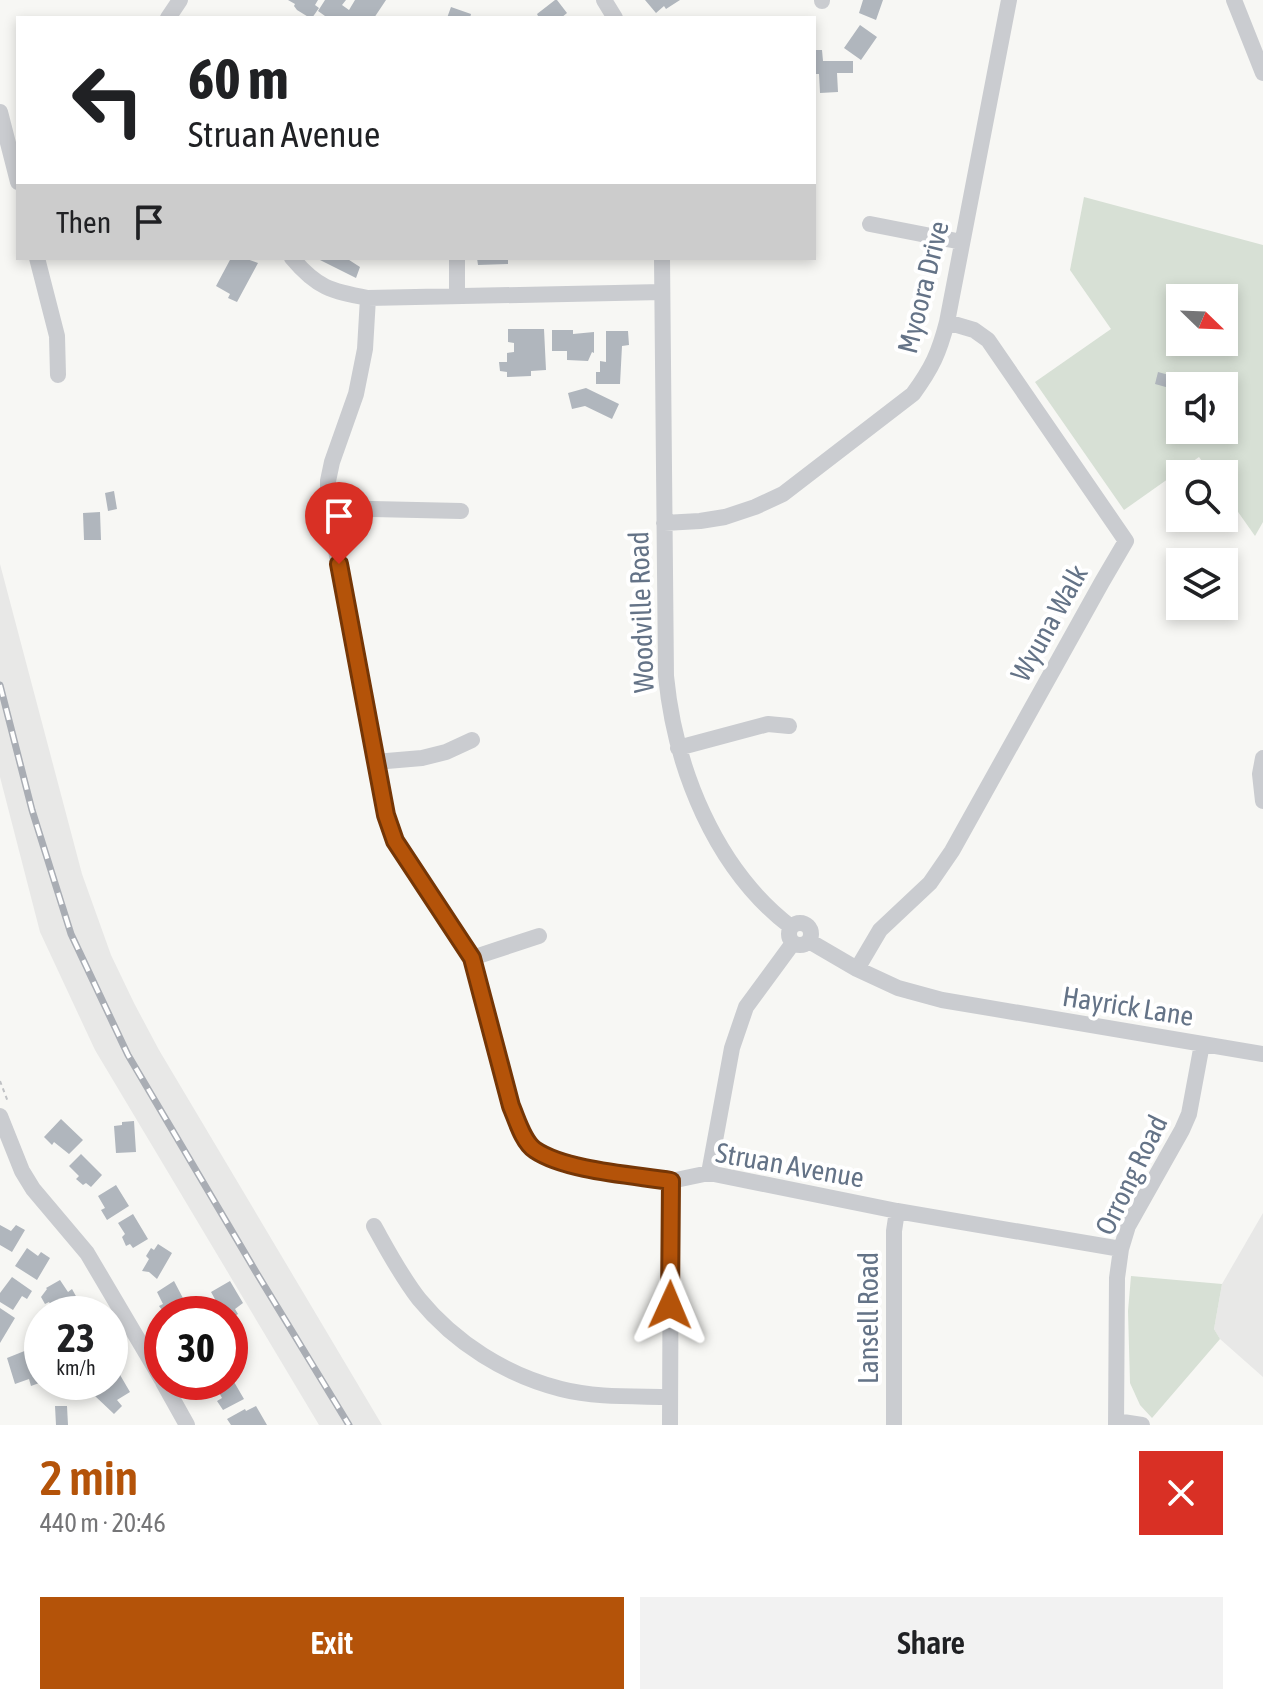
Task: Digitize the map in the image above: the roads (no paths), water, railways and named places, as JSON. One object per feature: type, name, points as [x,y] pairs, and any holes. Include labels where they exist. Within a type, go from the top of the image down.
[{"type":"street","name":"Myoora Drive","points":[[664,523],[725,517],[783,494],[913,394],[929,372],[947,322],[1009,0]]},
{"type":"street","points":[[1234,0],[1263,73]]},
{"type":"street","points":[[0,112],[14,153]]},
{"type":"street","points":[[870,224],[962,242]]},
{"type":"street","points":[[38,260],[57,336],[58,375]]},
{"type":"street","points":[[294,260],[308,276],[330,290],[368,298],[662,292]]},
{"type":"street","points":[[457,260],[457,295]]},
{"type":"street","name":"Woodville Road","points":[[662,260],[666,676],[678,748],[688,780],[707,823],[722,847],[755,893],[798,937],[898,988],[984,1008]]},
{"type":"street","name":"Struan Avenue","points":[[368,298],[365,349],[356,394],[332,462],[328,508],[375,762],[395,841],[472,958],[511,1106],[533,1149],[565,1164],[671,1181],[709,1173],[897,1211],[1121,1249]]},
{"type":"street","name":"Wyuna Walk","points":[[857,969],[880,930],[930,883],[952,851],[1126,541],[988,340],[974,330],[947,322]]},
{"type":"street","points":[[328,508],[461,511]]},
{"type":"street","points":[[678,748],[768,724],[789,726]]},
{"type":"street","points":[[375,762],[422,758],[446,752],[472,740]]},
{"type":"street","points":[[1263,758],[1260,774],[1263,801]]},
{"type":"street","points":[[472,958],[539,936]]},
{"type":"street","points":[[709,1173],[732,1048],[746,1007],[798,937]]},
{"type":"street","name":"Hayrick Lane","points":[[984,1008],[1263,1054]]},
{"type":"street","name":"Orrong Road","points":[[1116,1423],[1117,1278],[1121,1249],[1128,1226],[1189,1114],[1202,1044]]},
{"type":"street","points":[[0,1116],[22,1171],[33,1189],[87,1253],[144,1349]]},
{"type":"street","points":[[670,1425],[671,1181]]},
{"type":"street","name":"Lansell Road","points":[[894,1425],[894,1231],[897,1211]]},
{"type":"street","points":[[374,1226],[396,1266],[420,1299],[447,1329],[490,1360],[520,1377],[562,1390],[601,1395],[670,1397]]},
{"type":"street","points":[[173,1400],[187,1425]]},
{"type":"street","points":[[1116,1423],[1142,1425]]},
{"type":"railway","points":[[0,685],[32,810],[71,934],[128,1055],[349,1425]]}]
